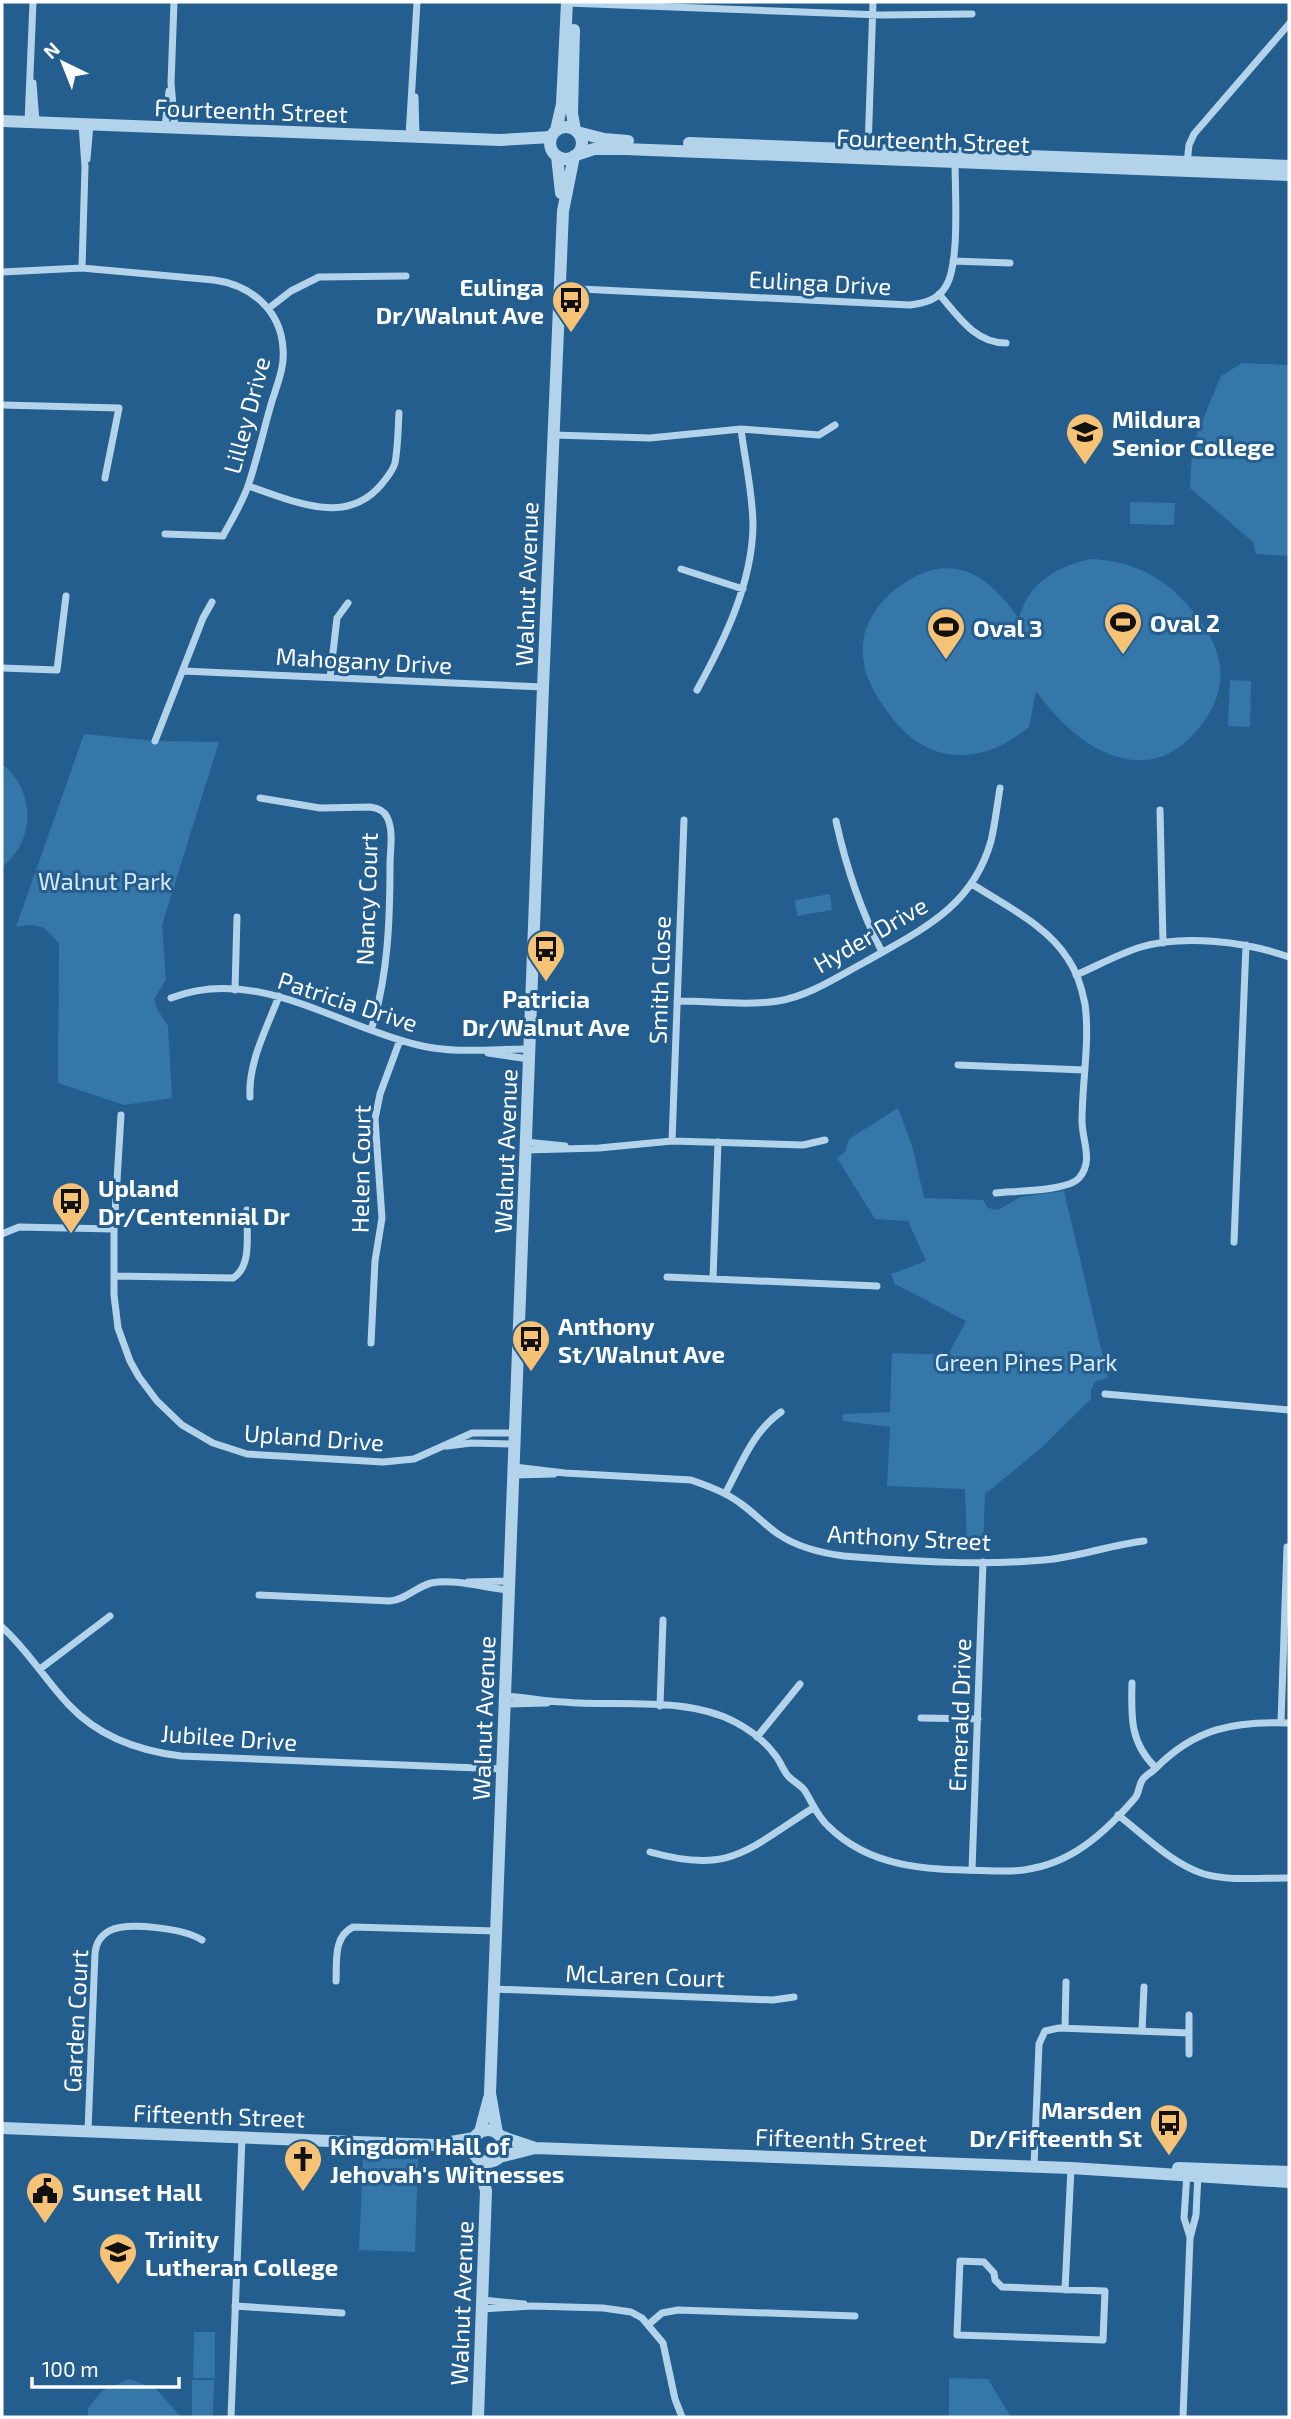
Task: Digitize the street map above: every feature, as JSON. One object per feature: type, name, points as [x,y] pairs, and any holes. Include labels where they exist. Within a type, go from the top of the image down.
[{"type":"street","points":[[32,122],[33,2]]},
{"type":"street","points":[[170,127],[166,106],[171,83],[174,2]]},
{"type":"street","points":[[413,137],[409,116],[414,86],[417,2]]},
{"type":"street","points":[[868,149],[873,2]]},
{"type":"street","points":[[576,131],[566,127],[554,143],[565,159],[575,156],[581,146],[572,113],[571,3],[873,15],[972,13]]},
{"type":"street","name":"Walnut Avenue","points":[[498,2134],[491,2093],[494,1989],[563,211],[554,143],[563,97],[571,3]]},
{"type":"street","points":[[1187,166],[1190,140],[1194,134],[1289,24]]},
{"type":"street","name":"Fourteenth Street","points":[[2,121],[554,143]]},
{"type":"street","points":[[82,268],[85,166],[90,145],[86,124]]},
{"type":"street","name":"Fourteenth Street","points":[[576,131],[616,141],[868,149],[1187,166],[1289,175]]},
{"type":"street","name":"Fourteenth Street","points":[[575,156],[594,149],[625,149],[955,162],[1289,166]]},
{"type":"street","name":"Walnut Avenue","points":[[563,211],[575,156]]},
{"type":"street","points":[[955,162],[953,261],[948,285],[939,295],[975,333],[994,343],[1006,343]]},
{"type":"street","points":[[953,261],[1010,263]]},
{"type":"street","points":[[2,272],[82,268],[232,282],[254,294],[269,308],[291,291],[319,276],[406,276]]},
{"type":"street","name":"Eulinga Drive","points":[[560,288],[910,305],[928,303],[939,295]]},
{"type":"street","name":"Lilley Drive","points":[[165,534],[223,537],[248,486],[281,371],[284,350],[280,331],[269,308]]},
{"type":"street","points":[[2,405],[119,408],[105,478]]},
{"type":"street","points":[[248,486],[322,507],[338,509],[356,505],[373,495],[395,465],[399,413]]},
{"type":"street","points":[[554,435],[650,438],[741,429],[819,435],[835,425]]},
{"type":"street","points":[[697,690],[743,589],[751,551],[753,525],[741,429]]},
{"type":"street","points":[[681,569],[743,589]]},
{"type":"street","points":[[2,668],[57,670],[66,596]]},
{"type":"street","points":[[155,741],[203,618],[212,602]]},
{"type":"street","points":[[330,678],[337,618],[348,603]]},
{"type":"street","name":"Mahogany Drive","points":[[183,671],[543,687]]},
{"type":"street","name":"Hyder Drive","points":[[677,1000],[754,1002],[792,998],[820,986],[941,917],[972,884],[991,839],[1000,788]]},
{"type":"street","name":"Nancy Court","points":[[260,798],[320,808],[378,808],[386,814],[391,830],[390,926],[372,1030]]},
{"type":"street","points":[[1160,810],[1163,943]]},
{"type":"street","name":"Smith Close","points":[[672,1141],[684,820]]},
{"type":"street","points":[[836,821],[858,902],[882,952]]},
{"type":"street","points":[[972,884],[1048,936],[1063,952],[1076,975],[1085,1007],[1082,1124],[1087,1160],[1079,1178],[1068,1185],[996,1193]]},
{"type":"street","points":[[235,990],[237,917]]},
{"type":"street","points":[[1076,975],[1140,947],[1163,943],[1246,945],[1289,957]]},
{"type":"street","points":[[1234,1242],[1246,945]]},
{"type":"street","name":"Patricia Drive","points":[[170,998],[198,990],[235,990],[279,996],[400,1040],[434,1048],[530,1054]]},
{"type":"street","points":[[250,1097],[253,1064],[279,996]]},
{"type":"street","name":"Helen Court","points":[[371,1343],[374,1269],[382,1219],[375,1119],[380,1094],[400,1040]]},
{"type":"street","points":[[958,1065],[1084,1070]]},
{"type":"street","name":"Upland Drive","points":[[121,1115],[114,1229],[118,1328],[139,1377],[170,1415],[212,1443],[265,1457],[383,1462],[414,1459],[443,1447],[515,1438]]},
{"type":"street","points":[[526,1146],[611,1147],[672,1141],[803,1144],[825,1140]]},
{"type":"street","points":[[713,1279],[718,1142]]},
{"type":"street","points":[[114,1276],[233,1278],[242,1271],[245,1262],[247,1210]]},
{"type":"street","points":[[2,1234],[19,1227],[114,1229]]},
{"type":"street","points":[[667,1277],[877,1286]]},
{"type":"street","points":[[1105,1394],[1289,1410]]},
{"type":"street","points":[[725,1494],[758,1434],[781,1412]]},
{"type":"street","name":"Anthony Street","points":[[514,1471],[691,1480],[725,1494],[779,1534],[807,1548],[863,1558],[983,1562],[1046,1560],[1144,1541]]},
{"type":"street","points":[[505,1700],[692,1708],[719,1715],[757,1737],[775,1755],[789,1777],[805,1791],[825,1824],[845,1841],[880,1860],[907,1867],[1023,1870],[1053,1863],[1085,1847],[1107,1829],[1138,1794],[1142,1780],[1175,1750],[1213,1730],[1245,1723],[1285,1723],[1287,1548]]},
{"type":"street","name":"Emerald Drive","points":[[972,1870],[983,1562]]},
{"type":"street","points":[[259,1595],[390,1601],[401,1599],[416,1588],[430,1584],[510,1586]]},
{"type":"street","points":[[40,1669],[110,1616]]},
{"type":"street","points":[[660,1706],[663,1620]]},
{"type":"street","name":"Jubilee Drive","points":[[2,1627],[83,1718],[110,1735],[146,1751],[181,1756],[502,1769]]},
{"type":"street","points":[[757,1737],[800,1684]]},
{"type":"street","points":[[1132,1684],[1131,1715],[1135,1739],[1143,1754],[1156,1768]]},
{"type":"street","points":[[921,1718],[978,1719]]},
{"type":"street","points":[[650,1852],[687,1861],[724,1860],[747,1850],[813,1808]]},
{"type":"street","points":[[1118,1815],[1172,1857],[1195,1871],[1221,1877],[1286,1878]]},
{"type":"street","name":"Garden Court","points":[[88,2131],[95,1953],[98,1939],[109,1931],[122,1927],[184,1931],[202,1940]]},
{"type":"street","points":[[336,1981],[338,1943],[343,1933],[353,1927],[496,1931]]},
{"type":"street","points":[[1065,2028],[1066,1982]]},
{"type":"street","points":[[1142,2031],[1144,1987]]},
{"type":"street","name":"McLaren Court","points":[[494,1989],[773,2000],[794,1997]]},
{"type":"street","points":[[1189,2015],[1189,2054]]},
{"type":"street","points":[[1034,2167],[1040,2038],[1048,2029],[1189,2033]]},
{"type":"street","name":"Walnut Avenue","points":[[477,2135],[491,2093]]},
{"type":"street","name":"Fifteenth Street","points":[[2,2128],[434,2145],[477,2157]]},
{"type":"street","points":[[489,2130],[498,2134],[504,2144],[498,2158],[487,2162],[477,2157],[472,2147],[477,2135],[489,2130]]},
{"type":"street","name":"Fifteenth Street","points":[[498,2134],[535,2148]]},
{"type":"street","name":"Fifteenth Street","points":[[434,2145],[477,2135]]},
{"type":"street","points":[[231,2417],[242,2137]]},
{"type":"street","name":"Fifteenth Street","points":[[498,2158],[535,2148],[1146,2172],[1289,2172]]},
{"type":"street","name":"Walnut Avenue","points":[[477,2157],[486,2190],[478,2417]]},
{"type":"street","name":"Walnut Avenue","points":[[486,2190],[498,2158]]},
{"type":"street","points":[[1065,2290],[1071,2168]]},
{"type":"street","points":[[1183,2417],[1190,2238],[1196,2216],[1193,2173]]},
{"type":"street","points":[[1190,2238],[1184,2218],[1193,2173]]},
{"type":"street","name":"Fifteenth Street","points":[[1193,2173],[1289,2182]]},
{"type":"street","points":[[960,2261],[984,2262],[1002,2287],[1065,2290],[1105,2291],[1103,2340],[957,2335],[960,2261]]},
{"type":"street","points":[[482,2304],[510,2301],[532,2306],[618,2309],[631,2312],[649,2324],[663,2343],[682,2417]]},
{"type":"street","points":[[234,2306],[342,2313]]},
{"type":"street","points":[[649,2324],[662,2313],[678,2310],[855,2316]]},
{"type":"green space","points":[[1242,363],[1289,365],[1289,556],[1256,554],[1253,542],[1190,488],[1192,447],[1208,407],[1221,376]]},
{"type":"green space","points":[[1130,502],[1175,503],[1174,525],[1130,524]]},
{"type":"green space","points":[[1090,559],[1117,562],[1142,570],[1164,583],[1184,601],[1209,635],[1217,651],[1220,685],[1215,702],[1205,720],[1191,737],[1175,750],[1150,760],[1111,755],[1082,739],[1069,728],[1036,691],[1029,727],[1009,741],[970,755],[933,750],[915,740],[899,726],[871,684],[865,669],[863,652],[864,636],[869,622],[891,593],[910,579],[928,571],[945,568],[961,570],[977,576],[992,587],[1019,619],[1036,586],[1066,566]]},
{"type":"green space","points":[[1230,680],[1251,681],[1250,727],[1228,726]]},
{"type":"green space","name":"Walnut Park","points":[[84,734],[155,741],[219,742],[162,925],[166,980],[154,999],[168,1026],[172,1098],[124,1105],[58,1083],[59,944],[41,927],[16,927]]},
{"type":"green space","points":[[2,764],[21,788],[28,816],[21,843],[2,867]]},
{"type":"green space","points":[[830,894],[832,910],[797,916],[795,900]]},
{"type":"green space","name":"Green Pines Park","points":[[898,1108],[913,1149],[924,1198],[983,1200],[988,1208],[998,1210],[1020,1197],[1064,1191],[1108,1378],[1095,1382],[1091,1399],[1040,1449],[985,1494],[983,1549],[967,1548],[965,1489],[887,1486],[890,1427],[842,1421],[843,1414],[890,1412],[892,1353],[948,1355],[966,1321],[895,1284],[891,1274],[926,1261],[908,1221],[875,1219],[837,1158],[845,1152],[849,1139]]},
{"type":"green space","points":[[363,2159],[418,2159],[415,2252],[359,2250]]},
{"type":"green space","points":[[194,2332],[215,2332],[215,2378],[193,2378]]},
{"type":"green space","points":[[949,2378],[988,2379],[1011,2417],[949,2417]]},
{"type":"green space","points":[[129,2379],[156,2389],[181,2417],[88,2417],[88,2408],[102,2391]]},
{"type":"green space","points":[[192,2380],[214,2380],[213,2417],[192,2417]]},
{"type":"place","name":"Eulinga Dr/Walnut Ave","points":[[571,334]]},
{"type":"place","name":"Mildura Senior College","points":[[1085,466]]},
{"type":"place","name":"Oval 2","points":[[1123,656]]},
{"type":"place","name":"Oval 3","points":[[946,661]]},
{"type":"place","name":"Patricia Dr/Walnut Ave","points":[[546,983]]},
{"type":"place","name":"Upland Dr/Centennial Dr","points":[[71,1235]]},
{"type":"place","name":"Anthony St/Walnut Ave","points":[[531,1373]]},
{"type":"place","name":"Marsden Dr/Fifteenth St","points":[[1169,2157]]},
{"type":"place","name":"Kingdom Hall of Jehovah's Witnesses","points":[[303,2193]]},
{"type":"place","name":"Sunset Hall","points":[[45,2225]]},
{"type":"place","name":"Trinity Lutheran College","points":[[118,2286]]}]
